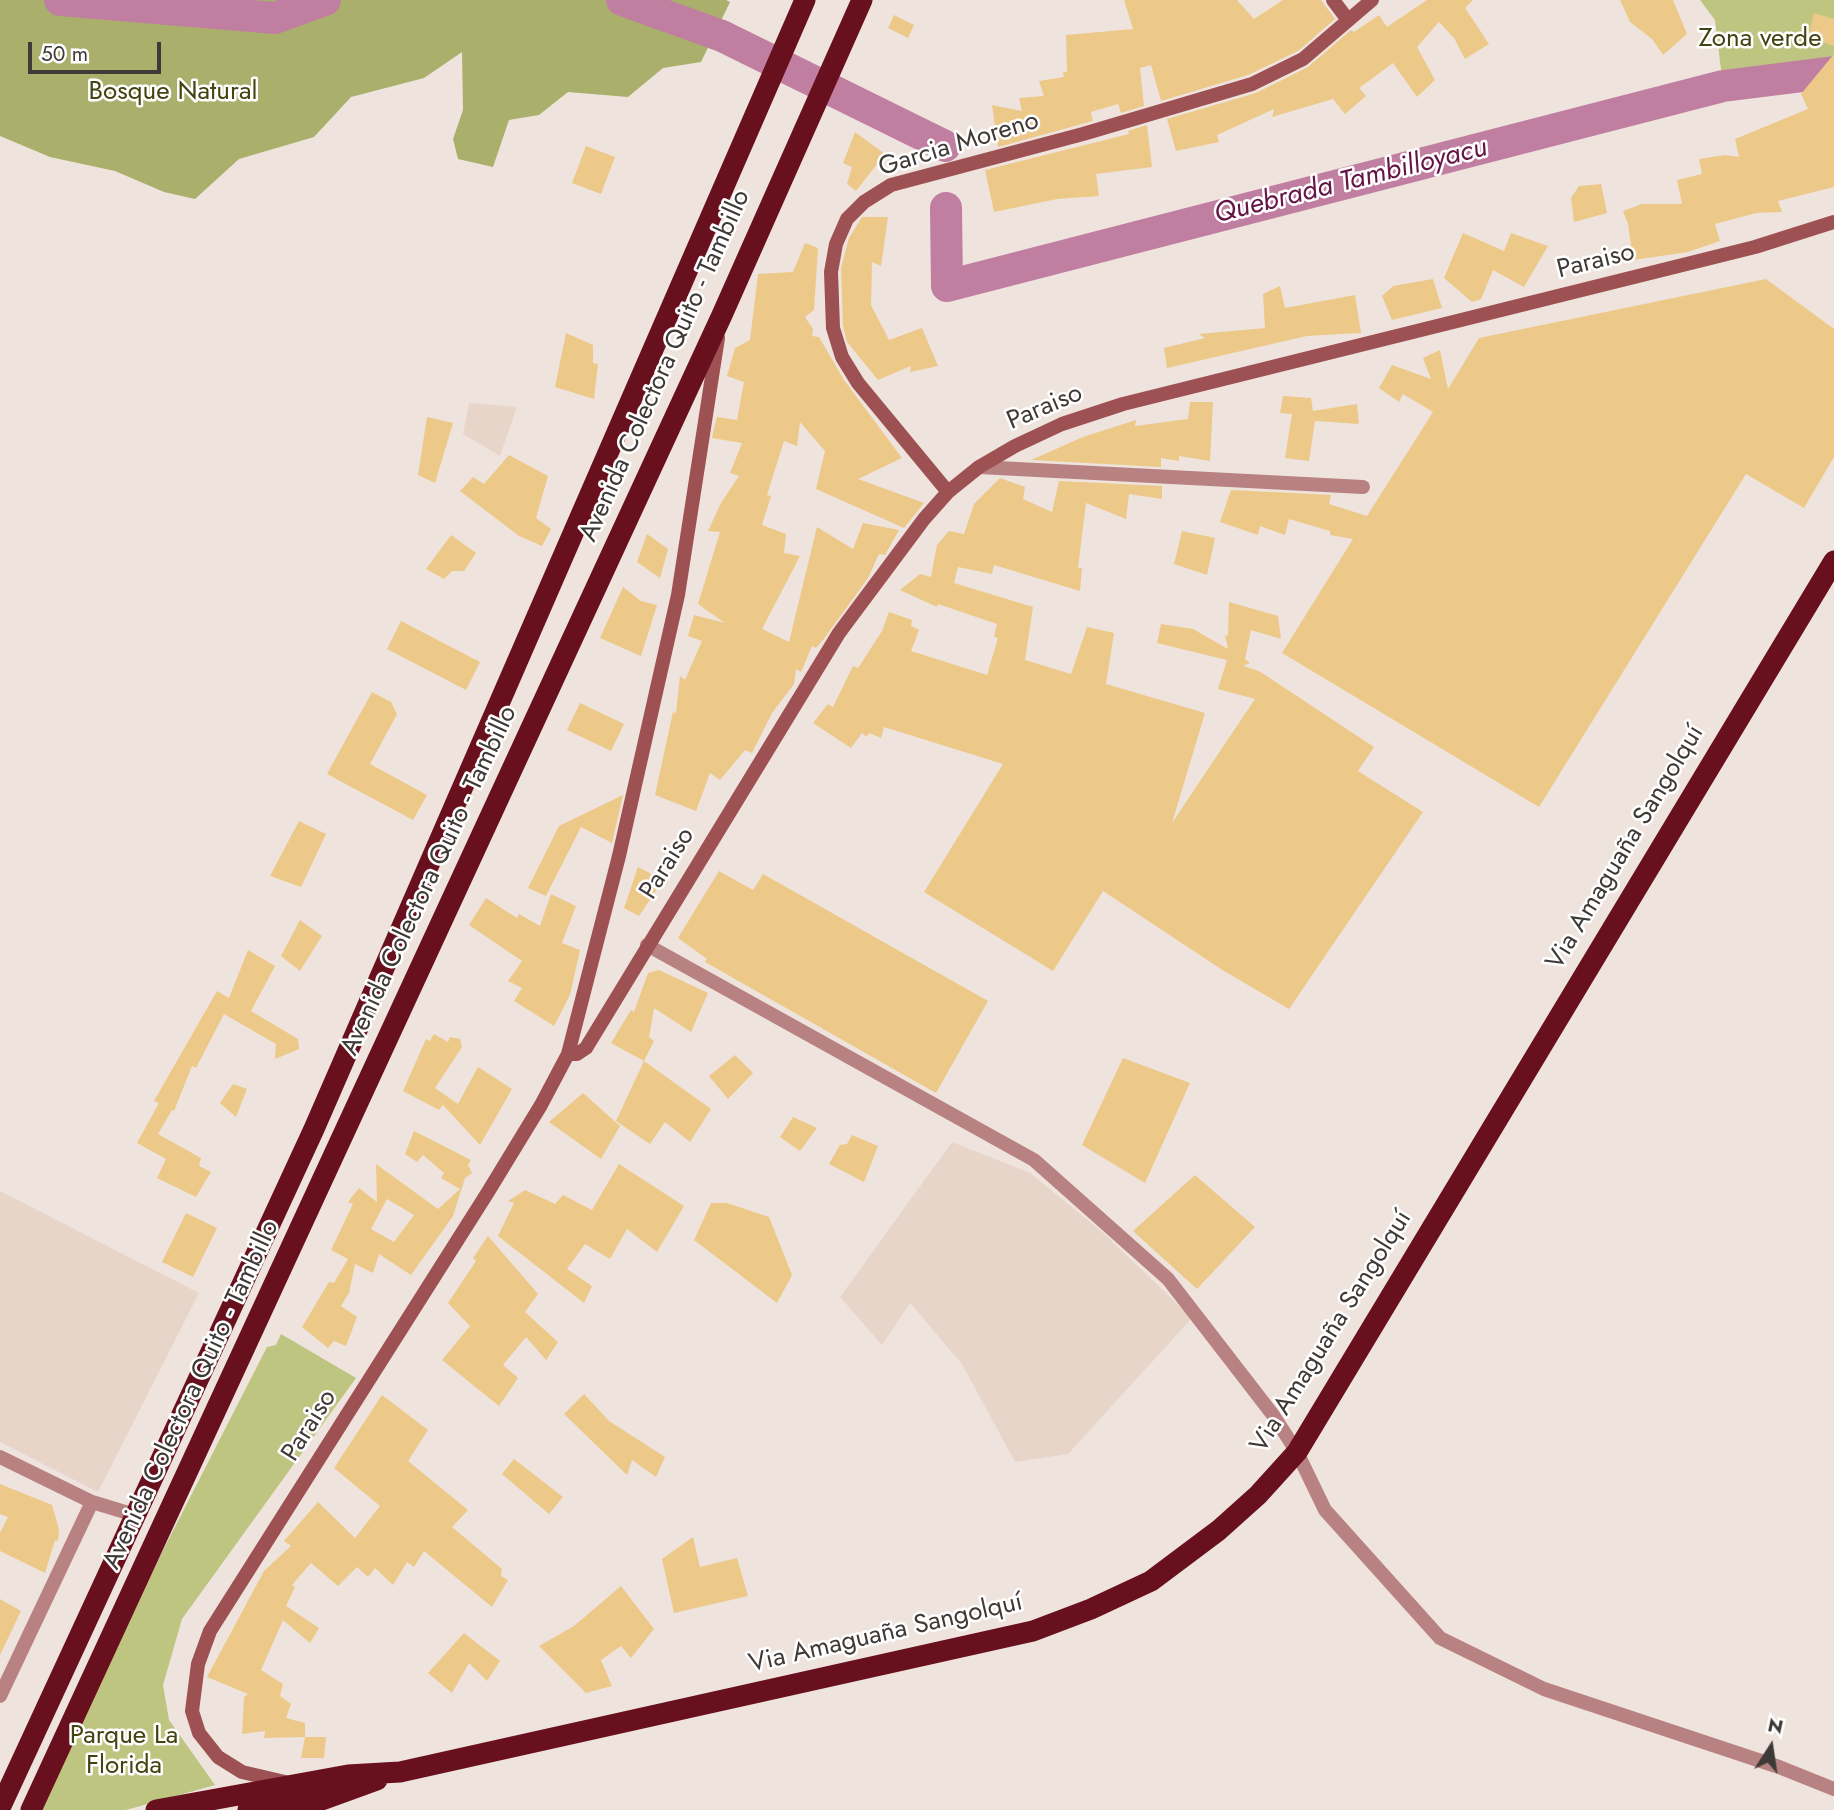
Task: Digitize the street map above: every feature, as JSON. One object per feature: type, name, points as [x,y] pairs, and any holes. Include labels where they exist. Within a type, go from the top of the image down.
[{"type":"highway","name":"Avenida Colectora Quito - Tambillo","points":[[0,1808],[314,1129],[805,0]]},
{"type":"highway","name":"Avenida Colectora Quito - Tambillo","points":[[31,1810],[722,315],[860,4]]},
{"type":"highway","name":"Via Amaguaña Sangolquí","points":[[156,1810],[348,1775],[400,1772],[1033,1631],[1091,1609],[1151,1581],[1239,1513],[1297,1452],[1834,561]]},
{"type":"highway","points":[[294,1810],[400,1772]]},
{"type":"highway","points":[[248,1810],[343,1793]]},
{"type":"street","points":[[1333,0],[1348,20]]},
{"type":"street","name":"Garcia Moreno","points":[[948,492],[858,383],[842,357],[833,328],[830,282],[836,244],[847,219],[864,202],[891,185],[1083,134],[1252,84],[1303,59],[1373,0]]},
{"type":"street","name":"Paraiso","points":[[568,1054],[578,1054],[586,1048],[839,632],[924,519],[948,492],[979,467],[1062,424],[1123,404],[1755,247],[1834,222]]},
{"type":"street","name":"Paraiso","points":[[301,1784],[263,1779],[242,1772],[218,1756],[199,1733],[192,1711],[193,1685],[210,1631],[488,1192],[541,1105],[568,1054],[620,856],[678,595],[722,315]]},
{"type":"street","points":[[979,467],[1363,487]]},
{"type":"street","points":[[647,945],[1034,1160],[1168,1279],[1273,1415],[1297,1452],[1325,1510],[1440,1638],[1544,1689],[1779,1767],[1834,1789]]},
{"type":"street","points":[[0,1457],[92,1502],[135,1515]]},
{"type":"street","points":[[0,1696],[92,1502]]},
{"type":"shaded area","points":[[469,403],[517,407],[500,456],[463,434]]},
{"type":"shaded area","points":[[952,1142],[1030,1173],[1100,1230],[1192,1318],[1068,1454],[1015,1462],[962,1364],[910,1303],[882,1345],[840,1297]]},
{"type":"shaded area","points":[[0,1191],[199,1293],[98,1492],[0,1442]]},
{"type":"green space","name":"Bosque Natural","points":[[0,0],[730,2],[701,62],[663,68],[628,97],[568,92],[539,115],[509,120],[493,167],[458,159],[453,139],[463,110],[462,52],[424,78],[351,97],[314,137],[239,159],[195,199],[164,192],[115,171],[50,157],[0,136]]},
{"type":"green space","name":"Zona verde","points":[[1700,0],[1834,0],[1834,70],[1723,86],[1715,20]]},
{"type":"green space","name":"Parque La Florida","points":[[281,1334],[356,1378],[182,1619],[163,1685],[169,1720],[215,1785],[126,1810],[38,1810],[87,1699],[267,1347],[276,1345]]},
{"type":"building","points":[[1124,0],[1237,0],[1254,19],[1283,0],[1321,0],[1335,19],[1298,51],[1248,75],[1161,101],[1151,65],[1140,68],[1144,106],[1121,113],[1118,104],[1091,112],[1093,121],[998,147],[992,105],[1022,111],[1019,98],[1044,96],[1039,81],[1064,77],[1063,72],[1067,72],[1066,35],[1133,29]]},
{"type":"building","points":[[1427,0],[1473,0],[1465,8],[1489,44],[1465,59],[1454,38],[1439,22],[1417,47],[1435,80],[1417,97],[1393,63],[1359,88],[1366,96],[1345,114],[1333,99],[1272,117],[1274,109],[1217,135],[1219,142],[1176,151],[1167,119],[1256,93],[1308,67],[1351,30],[1354,32],[1379,15],[1387,27]]},
{"type":"building","points":[[1620,0],[1673,0],[1687,34],[1663,55],[1652,39],[1630,22]]},
{"type":"building","points":[[1814,13],[1834,19],[1834,46],[1808,37]]},
{"type":"building","points":[[894,15],[914,25],[908,38],[888,28]]},
{"type":"building","points":[[1834,54],[1834,187],[1778,201],[1782,212],[1756,213],[1715,224],[1720,241],[1688,252],[1633,260],[1628,224],[1623,211],[1642,204],[1682,204],[1677,180],[1702,174],[1699,159],[1725,155],[1739,157],[1735,139],[1808,109],[1801,94]]},
{"type":"building","points":[[1147,125],[1152,167],[1096,174],[1099,196],[1057,199],[994,212],[985,170],[1129,134],[1128,131]]},
{"type":"building","points":[[855,132],[885,154],[856,191],[847,184],[852,167],[843,163]]},
{"type":"building","points":[[586,146],[615,157],[601,194],[572,183]]},
{"type":"building","points":[[1601,184],[1607,213],[1574,222],[1571,198],[1579,186]]},
{"type":"building","points":[[862,217],[888,217],[881,266],[872,262],[871,305],[889,340],[922,328],[938,366],[910,372],[911,366],[878,380],[847,342],[843,326],[841,268],[849,238]]},
{"type":"building","points":[[1463,233],[1504,251],[1511,233],[1548,246],[1524,287],[1493,270],[1481,299],[1472,302],[1444,278]]},
{"type":"building","points":[[805,243],[818,248],[814,310],[805,317],[813,329],[812,336],[819,337],[844,380],[902,458],[858,479],[924,503],[904,528],[816,489],[825,451],[800,422],[797,446],[784,441],[767,495],[771,496],[762,525],[786,534],[784,553],[800,556],[762,629],[789,642],[817,527],[853,549],[863,523],[899,530],[885,555],[879,554],[868,578],[823,640],[816,648],[812,646],[801,672],[796,669],[794,684],[772,713],[752,753],[745,750],[720,780],[710,773],[696,811],[655,795],[673,712],[676,713],[680,676],[685,680],[702,641],[688,636],[694,615],[725,623],[698,604],[720,532],[708,531],[721,503],[739,476],[730,473],[742,443],[712,438],[717,417],[737,420],[744,382],[727,376],[735,348],[750,340],[758,274],[793,272]]},
{"type":"building","points":[[1433,279],[1442,308],[1392,320],[1382,296],[1393,286]]},
{"type":"building","points":[[1766,279],[1834,329],[1834,457],[1804,508],[1746,474],[1539,807],[1282,653],[1353,539],[1330,535],[1330,531],[1289,519],[1285,535],[1260,526],[1258,535],[1220,522],[1231,490],[1331,495],[1329,504],[1367,516],[1433,412],[1403,394],[1399,402],[1379,388],[1392,365],[1431,379],[1423,358],[1440,350],[1448,389],[1479,338]]},
{"type":"building","points":[[1280,286],[1285,308],[1355,295],[1361,333],[1307,336],[1167,368],[1164,348],[1205,338],[1199,334],[1265,328],[1263,294]]},
{"type":"building","points":[[566,333],[593,345],[593,363],[598,364],[594,399],[555,387]]},
{"type":"building","points":[[1283,396],[1311,398],[1313,411],[1357,404],[1359,424],[1315,421],[1309,461],[1285,458],[1292,414],[1280,413]]},
{"type":"building","points":[[1190,402],[1213,402],[1210,461],[1179,456],[1179,461],[1161,458],[1161,467],[1031,460],[1083,437],[1136,420],[1135,426],[1188,419]]},
{"type":"building","points":[[427,417],[453,423],[435,483],[418,475]]},
{"type":"building","points":[[509,455],[548,476],[536,518],[551,529],[542,546],[519,536],[460,491],[473,477],[484,484]]},
{"type":"building","points":[[1000,478],[1025,487],[1023,499],[1052,512],[1059,481],[1162,486],[1162,499],[1129,494],[1126,519],[1086,503],[1078,568],[1082,568],[1080,591],[994,565],[992,574],[958,567],[954,583],[1033,607],[1025,660],[1071,674],[1087,627],[1114,633],[1106,684],[1205,713],[1172,823],[1255,699],[1218,689],[1227,660],[1157,643],[1161,624],[1193,629],[1228,649],[1225,635],[1228,636],[1229,602],[1278,616],[1281,639],[1251,630],[1245,659],[1250,663],[1243,666],[1259,671],[1374,747],[1358,771],[1423,812],[1289,1009],[1224,971],[1103,891],[1053,971],[924,892],[1003,764],[884,727],[881,738],[869,733],[867,737],[862,733],[851,748],[813,723],[828,704],[833,707],[853,666],[858,668],[882,631],[889,612],[912,620],[911,626],[919,630],[911,651],[987,675],[998,638],[994,637],[997,624],[938,604],[937,607],[900,590],[920,574],[931,577],[937,545],[949,531],[964,534],[974,504]]},
{"type":"building","points":[[1182,531],[1215,538],[1207,575],[1174,564]]},
{"type":"building","points":[[647,534],[668,549],[660,578],[637,562]]},
{"type":"building","points":[[451,535],[476,553],[464,571],[452,571],[444,579],[426,569]]},
{"type":"building","points":[[623,587],[641,601],[657,605],[641,656],[600,638]]},
{"type":"building","points":[[401,621],[480,662],[466,690],[387,649]]},
{"type":"building","points":[[372,692],[391,702],[397,714],[370,764],[427,795],[413,820],[327,774]]},
{"type":"building","points":[[580,703],[624,724],[611,751],[567,730]]},
{"type":"building","points":[[623,795],[612,843],[581,827],[546,896],[528,888],[559,826]]},
{"type":"building","points":[[299,821],[326,834],[301,887],[270,876]]},
{"type":"building","points":[[638,867],[663,880],[639,916],[624,908]]},
{"type":"building","points":[[719,871],[753,890],[763,874],[988,1001],[936,1093],[705,962],[707,959],[678,938]]},
{"type":"building","points":[[551,894],[576,906],[562,943],[580,950],[570,995],[554,1026],[514,1001],[522,988],[508,981],[522,961],[469,925],[486,898],[517,918],[519,914],[540,926]]},
{"type":"building","points":[[300,920],[322,936],[300,971],[281,956]]},
{"type":"building","points":[[248,950],[275,966],[251,1011],[298,1039],[299,1049],[275,1059],[276,1044],[224,1014],[196,1068],[192,1066],[174,1111],[172,1110],[158,1134],[201,1158],[199,1166],[211,1172],[196,1197],[157,1178],[166,1159],[137,1143],[159,1103],[154,1101],[217,991],[229,998]]},
{"type":"building","points":[[659,970],[708,993],[691,1032],[654,1008],[649,1037],[654,1041],[644,1061],[611,1043],[631,1010],[634,1012],[648,973]]},
{"type":"building","points":[[434,1034],[448,1042],[450,1037],[460,1039],[462,1047],[435,1088],[458,1104],[478,1067],[512,1089],[480,1145],[443,1105],[439,1110],[403,1091],[426,1039],[430,1041]]},
{"type":"building","points":[[735,1055],[753,1073],[728,1099],[709,1076]]},
{"type":"building","points":[[1123,1058],[1190,1083],[1145,1183],[1082,1145]]},
{"type":"building","points":[[644,1061],[711,1109],[690,1142],[665,1122],[650,1144],[616,1121]]},
{"type":"building","points":[[233,1084],[247,1089],[236,1117],[220,1103]]},
{"type":"building","points":[[583,1093],[620,1126],[601,1159],[549,1122]]},
{"type":"building","points":[[793,1117],[817,1128],[800,1151],[780,1137]]},
{"type":"building","points":[[414,1131],[471,1160],[468,1165],[472,1173],[465,1178],[453,1216],[411,1275],[379,1254],[373,1273],[355,1264],[349,1293],[341,1306],[357,1317],[346,1346],[334,1341],[328,1348],[302,1327],[329,1282],[334,1283],[348,1259],[331,1250],[353,1204],[348,1202],[359,1188],[377,1202],[376,1164],[438,1209],[460,1189],[441,1178],[444,1173],[423,1155],[417,1162],[405,1154]],"holes":[[[387,1199],[414,1215],[394,1242],[371,1229]]]},
{"type":"building","points":[[852,1135],[878,1146],[864,1182],[829,1164],[840,1145],[847,1144]]},
{"type":"building","points":[[619,1164],[684,1206],[657,1252],[627,1229],[610,1259],[585,1244],[567,1269],[592,1286],[584,1303],[498,1236],[514,1203],[508,1201],[525,1190],[555,1204],[563,1195],[592,1210]]},
{"type":"building","points":[[1195,1175],[1255,1227],[1197,1289],[1133,1231]]},
{"type":"building","points":[[711,1203],[727,1203],[769,1217],[792,1275],[777,1303],[694,1240]]},
{"type":"building","points":[[186,1213],[217,1228],[193,1277],[162,1262]]},
{"type":"building","points":[[488,1236],[538,1294],[525,1312],[558,1342],[546,1360],[526,1337],[503,1365],[518,1378],[499,1406],[442,1360],[470,1326],[448,1303],[476,1261],[473,1258]]},
{"type":"building","points":[[584,1394],[609,1421],[665,1457],[656,1477],[632,1460],[627,1475],[564,1414]]},
{"type":"building","points":[[382,1395],[428,1430],[408,1461],[468,1510],[452,1527],[502,1569],[501,1576],[508,1580],[492,1607],[424,1551],[414,1567],[407,1562],[393,1585],[375,1568],[368,1577],[357,1567],[338,1586],[311,1563],[292,1585],[295,1587],[286,1606],[319,1628],[310,1643],[283,1620],[261,1670],[283,1684],[280,1696],[291,1704],[286,1718],[305,1723],[305,1737],[264,1738],[265,1731],[242,1734],[244,1697],[248,1694],[207,1677],[264,1571],[291,1546],[284,1541],[318,1502],[355,1538],[380,1506],[334,1468]]},
{"type":"building","points":[[514,1459],[563,1497],[549,1514],[502,1474]]},
{"type":"building","points":[[0,1484],[52,1505],[59,1529],[58,1541],[55,1540],[45,1573],[0,1551],[0,1533],[8,1517],[0,1514]]},
{"type":"building","points":[[693,1537],[700,1567],[737,1558],[748,1596],[674,1613],[662,1559]]},
{"type":"building","points":[[621,1586],[654,1629],[631,1658],[621,1646],[601,1660],[612,1686],[586,1693],[539,1646],[574,1626]]},
{"type":"building","points":[[0,1599],[21,1611],[0,1655]]},
{"type":"building","points":[[464,1633],[500,1661],[487,1681],[469,1663],[452,1693],[428,1673]]},
{"type":"building","points":[[305,1737],[326,1737],[324,1758],[301,1758]]},
{"type":"waterway","name":"Quebrada Tambilloyacu","points":[[60,0],[275,18],[325,0]]},
{"type":"waterway","name":"Quebrada Tambilloyacu","points":[[622,0],[722,36],[945,146]]},
{"type":"waterway","name":"Quebrada Tambilloyacu","points":[[946,208],[947,286],[1723,86],[1834,72]]}]
